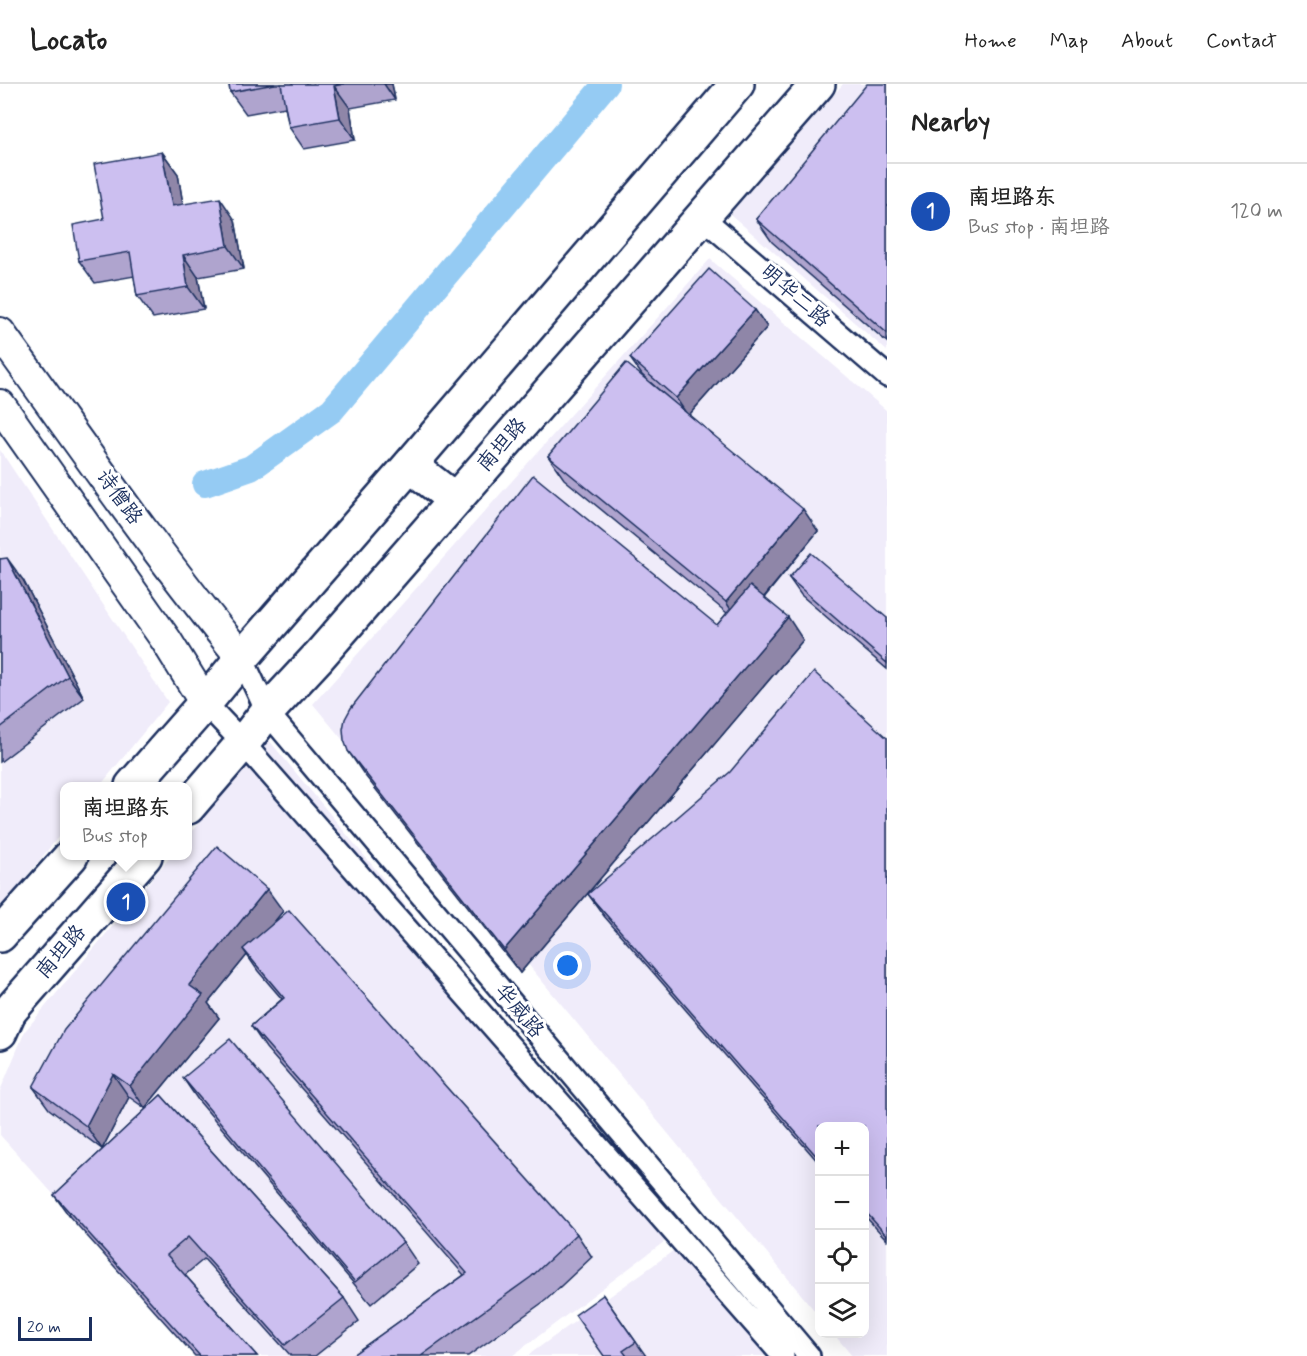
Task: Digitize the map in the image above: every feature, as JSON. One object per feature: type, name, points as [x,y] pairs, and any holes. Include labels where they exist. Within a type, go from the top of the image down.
[{"type":"main road","points":[[136,782],[737,84]]},
{"type":"main road","name":"南坦路","points":[[192,802],[267,712],[319,656],[818,84]]},
{"type":"main road","points":[[410,465],[455,500]]},
{"type":"main road","points":[[0,935],[67,860]]},
{"type":"main road","name":"南坦路","points":[[3,1022],[141,860]]},
{"type":"street","name":"明华二路","points":[[702,217],[887,376]]},
{"type":"street","name":"诗僧路","points":[[0,333],[206,615],[242,658]]},
{"type":"street","name":"诗僧路","points":[[0,405],[166,640],[206,703]]},
{"type":"street","name":"华威路","points":[[242,658],[267,712],[809,1356]]},
{"type":"street","points":[[206,703],[783,1356]]},
{"type":"shaded area","points":[[843,84],[887,84],[887,351],[730,214]]},
{"type":"shaded area","points":[[710,259],[887,411],[887,1356],[852,1356],[837,1338],[869,1338],[869,1122],[815,1122],[815,1311],[313,704]]},
{"type":"shaded area","points":[[0,450],[168,702],[103,782],[60,782],[60,835],[0,909]]},
{"type":"shaded area","points":[[268,739],[676,1233],[512,1356],[199,1356],[0,1135],[0,1091],[25,1031],[168,860],[192,860],[192,831]]},
{"type":"shaded area","points":[[691,1238],[789,1356],[527,1356]]},
{"type":"building","points":[[229,84],[275,84],[230,92]]},
{"type":"building","points":[[281,84],[344,84],[334,86],[340,118],[289,127]]},
{"type":"building","points":[[867,84],[887,84],[887,333],[756,219]]},
{"type":"building","points":[[162,152],[172,206],[220,198],[228,246],[183,255],[188,287],[137,296],[130,252],[79,261],[73,225],[104,219],[94,164]]},
{"type":"building","points":[[709,269],[755,310],[676,398],[630,358]]},
{"type":"building","points":[[626,363],[803,509],[726,602],[548,456]]},
{"type":"building","points":[[533,475],[717,625],[750,586],[788,617],[504,950],[348,751],[343,729],[351,708]]},
{"type":"building","points":[[811,553],[887,618],[887,663],[789,578]]},
{"type":"building","points":[[7,558],[68,676],[0,728],[0,559]]},
{"type":"building","points":[[814,672],[887,738],[887,1236],[869,1216],[869,1122],[815,1122],[815,1154],[588,894],[730,772]]},
{"type":"building","points":[[217,846],[267,889],[189,985],[203,995],[130,1086],[113,1074],[86,1126],[33,1087],[64,1030]]},
{"type":"building","points":[[289,910],[577,1234],[531,1277],[421,1356],[351,1356],[467,1273],[251,1026],[284,998],[243,949]]},
{"type":"building","points":[[230,1039],[403,1242],[355,1282],[183,1078]]},
{"type":"building","points":[[161,1095],[344,1298],[285,1345],[188,1237],[167,1255],[257,1356],[200,1356],[54,1195]]},
{"type":"building","points":[[603,1295],[636,1342],[623,1351],[627,1356],[604,1356],[575,1315]]},
{"type":"waterway","points":[[205,484],[251,468],[332,410],[606,84]]},
{"type":"place","name":"南坦路东","points":[[126,902]]}]
